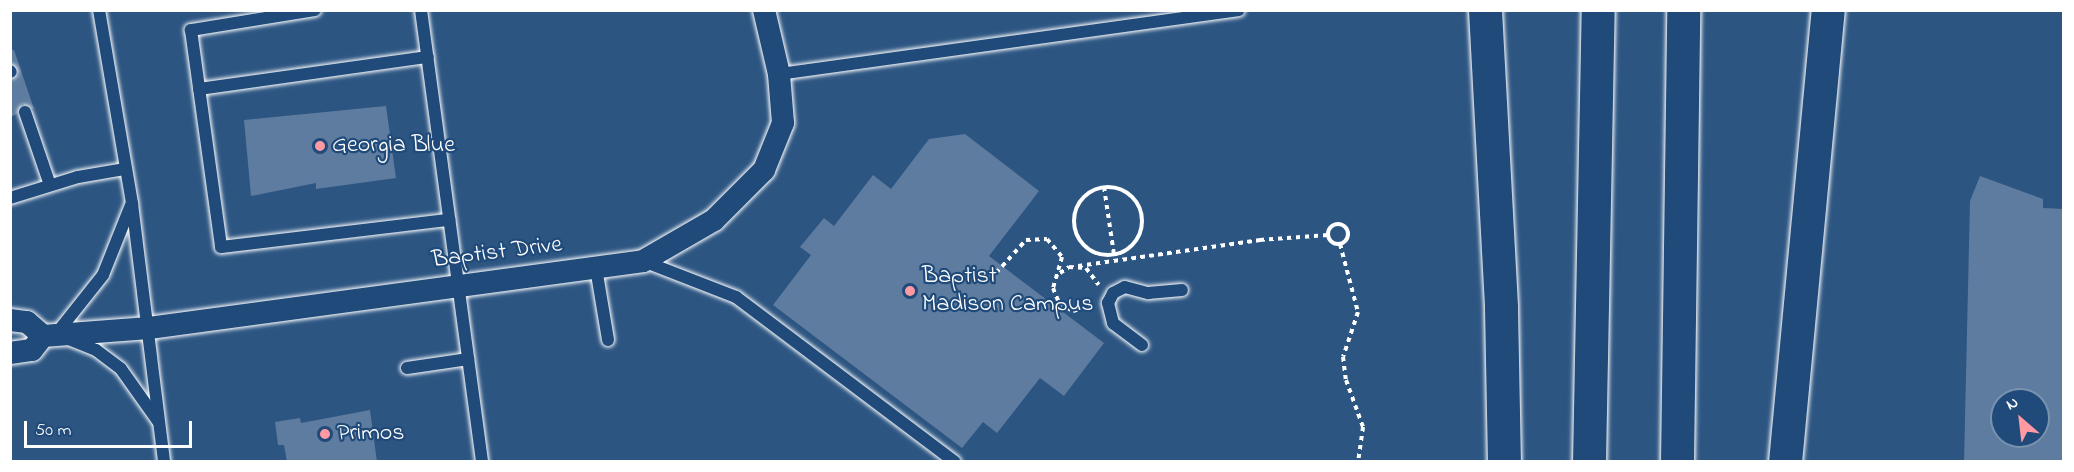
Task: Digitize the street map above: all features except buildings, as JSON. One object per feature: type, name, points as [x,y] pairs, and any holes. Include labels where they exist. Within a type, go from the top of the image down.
[{"type":"highway","points":[[1485,10],[1501,308],[1504,462]]},
{"type":"highway","points":[[1589,462],[1598,10]]},
{"type":"highway","points":[[1677,462],[1683,10]]},
{"type":"highway","points":[[1785,462],[1828,10]]},
{"type":"street","name":"Baptist Drive","points":[[49,335],[149,328],[457,284],[642,261],[714,220],[764,170],[783,123],[779,75],[764,10]]},
{"type":"street","points":[[10,320],[27,322],[49,335],[32,350],[10,353]]},
{"type":"lane","points":[[99,10],[132,204],[164,462]]},
{"type":"lane","points":[[315,10],[191,30],[221,247],[449,220]]},
{"type":"lane","points":[[420,10],[482,462]]},
{"type":"lane","points":[[779,75],[1239,10]]},
{"type":"lane","points":[[199,89],[428,57]]},
{"type":"lane","points":[[25,112],[50,185]]},
{"type":"lane","points":[[10,198],[50,185],[125,169]]},
{"type":"lane","points":[[132,204],[103,275],[49,335],[96,350],[121,369],[160,423]]},
{"type":"lane","points":[[642,261],[736,297],[955,462]]},
{"type":"lane","points":[[596,268],[608,339]]},
{"type":"lane","points":[[1142,345],[1113,323],[1107,303],[1113,292],[1125,287],[1148,293],[1182,290]]},
{"type":"lane","points":[[407,368],[468,359]]},
{"type":"path","points":[[1104,187],[1115,257]]},
{"type":"path","points":[[1104,187],[1114,187],[1132,197],[1141,215],[1142,225],[1133,244],[1115,257],[1092,252],[1077,236],[1074,226],[1077,205],[1084,196],[1104,187]]},
{"type":"path","points":[[1328,236],[1335,223],[1346,226],[1348,237],[1340,244]]},
{"type":"path","points":[[1060,273],[1115,257],[1260,240],[1328,236],[1340,244],[1358,312],[1343,357],[1346,380],[1363,426],[1358,462]]},
{"type":"path","points":[[996,273],[1020,245],[1040,237],[1059,249],[1060,273],[1053,288],[1054,296],[1065,309],[1081,311],[1094,303]]},
{"type":"path","points":[[1078,266],[1092,273],[1098,296]]},
{"type":"place","name":"Georgia Blue","points":[[320,146]]},
{"type":"place","name":"Baptist Madison Campus","points":[[910,291]]},
{"type":"place","name":"Primos","points":[[325,434]]}]
